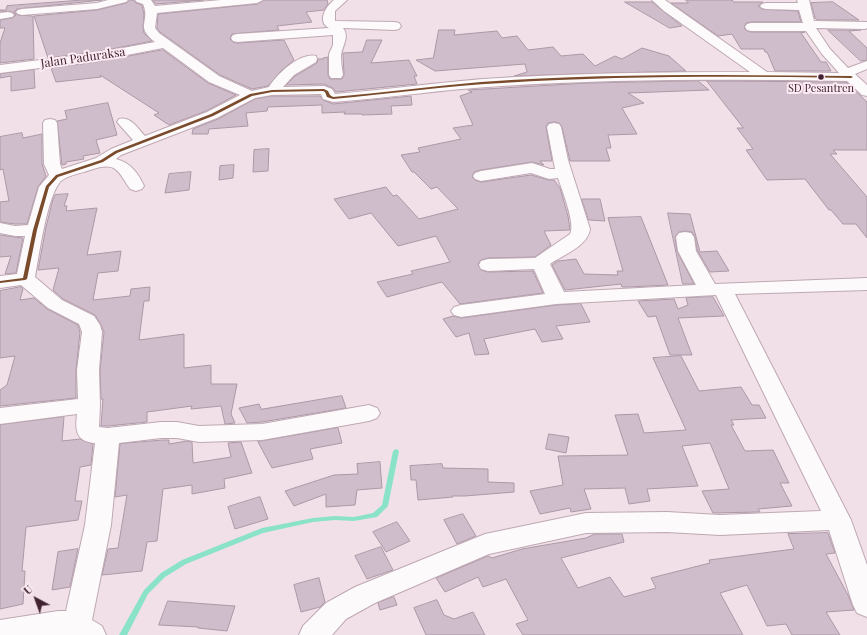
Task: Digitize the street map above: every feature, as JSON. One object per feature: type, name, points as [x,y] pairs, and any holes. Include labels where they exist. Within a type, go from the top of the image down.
[{"type":"street","points":[[22,12],[97,6],[122,0]]},
{"type":"street","points":[[146,4],[161,0]]},
{"type":"street","points":[[146,4],[257,0]]},
{"type":"street","points":[[336,75],[335,54],[339,45],[334,28],[328,18],[333,5],[341,0]]},
{"type":"street","points":[[658,0],[668,9],[764,76]]},
{"type":"street","points":[[146,4],[148,26],[150,31],[165,44],[214,79],[251,95]]},
{"type":"street","points":[[766,6],[804,4],[809,25],[822,47],[867,92]]},
{"type":"street","points":[[751,27],[865,25]]},
{"type":"street","points":[[237,38],[264,34],[334,28],[395,26]]},
{"type":"street","name":"Jalan Paduraksa","points":[[0,69],[96,57],[165,44]]},
{"type":"street","points":[[274,91],[278,82],[285,75],[311,59]]},
{"type":"street","points":[[25,279],[35,230],[47,187],[57,176],[102,161],[116,152],[212,115],[251,95],[274,91],[326,91],[328,96],[333,98],[532,80],[849,75],[867,65]]},
{"type":"street","points":[[124,122],[142,141]]},
{"type":"street","points":[[50,123],[52,164],[57,176]]},
{"type":"street","points":[[488,265],[540,263],[572,241],[581,231],[576,209],[556,143],[554,127]]},
{"type":"street","points":[[102,161],[114,162],[124,168],[129,172],[136,186]]},
{"type":"street","points":[[481,176],[532,168],[549,174],[564,173]]},
{"type":"street","points":[[0,228],[15,231],[35,230]]},
{"type":"street","points":[[685,237],[687,251],[715,289],[778,397],[838,520],[867,605]]},
{"type":"street","points":[[540,263],[553,287],[556,298]]},
{"type":"street","points":[[0,282],[25,279],[56,304],[87,320],[92,332],[88,370],[89,404],[87,429],[92,435],[108,436],[161,430],[177,430],[199,434],[262,432],[369,413]]},
{"type":"street","points":[[461,311],[556,298],[715,289],[867,284]]},
{"type":"street","points":[[0,416],[89,404]]},
{"type":"street","points":[[0,632],[58,623],[85,630],[108,436]]},
{"type":"street","points":[[313,635],[336,611],[365,595],[485,544],[586,523],[667,522],[720,525],[838,520]]},
{"type":"building","points":[[102,0],[17,9],[14,12],[18,15],[33,16],[34,59],[0,63],[0,43],[5,28],[0,28],[0,20],[12,18],[16,15],[12,12],[0,10],[6,10],[7,6]]},
{"type":"building","points":[[130,0],[134,0],[136,3],[142,5],[144,15],[144,33],[152,41],[96,52],[48,58],[34,16],[97,10],[126,3]]},
{"type":"building","points":[[153,0],[204,0],[156,4]]},
{"type":"building","points":[[264,0],[327,0],[328,4],[324,10],[306,12],[312,22],[277,26],[279,30],[232,34],[230,39],[237,43],[284,40],[294,60],[282,70],[268,86],[252,89],[220,75],[160,32],[157,28],[158,14],[257,4]]},
{"type":"building","points":[[686,0],[763,2],[758,6],[762,9],[798,11],[801,22],[751,22],[746,23],[744,28],[751,32],[805,32],[801,33],[821,62],[826,62],[831,71],[775,71],[767,52],[765,52],[764,49],[741,49],[732,34],[718,36],[671,3],[688,3]]},
{"type":"building","points":[[625,2],[652,2],[682,26],[670,28]]},
{"type":"building","points":[[833,2],[859,20],[817,20],[815,18],[811,3]]},
{"type":"building","points":[[439,30],[455,30],[454,35],[497,31],[502,38],[517,36],[528,50],[553,47],[561,56],[583,54],[595,66],[615,56],[622,59],[642,48],[669,56],[686,71],[514,76],[527,72],[525,64],[435,71],[416,60],[433,58]]},
{"type":"building","points":[[828,30],[861,30],[849,31],[867,48],[867,60],[861,61]]},
{"type":"building","points":[[367,40],[382,40],[371,63],[409,60],[417,76],[414,76],[417,84],[336,92],[333,88],[324,84],[286,85],[295,76],[317,63],[318,59],[328,57],[328,75],[330,79],[342,79],[344,75],[343,53],[362,52]]},
{"type":"building","points":[[163,50],[208,83],[236,95],[206,111],[169,125],[154,115],[159,113],[100,75],[101,77],[56,82],[51,68],[96,62]]},
{"type":"building","points":[[34,70],[35,88],[11,91],[11,76],[0,78],[0,74]]},
{"type":"building","points":[[698,81],[709,90],[628,93],[644,103],[622,108],[637,134],[608,135],[611,148],[606,148],[610,161],[570,161],[562,127],[559,123],[554,122],[548,123],[546,127],[552,161],[540,161],[544,165],[532,162],[474,172],[472,177],[481,182],[531,175],[554,180],[560,188],[568,216],[570,230],[544,231],[551,245],[535,257],[488,258],[481,260],[478,264],[481,270],[488,272],[533,271],[543,293],[460,304],[442,282],[387,297],[377,282],[413,274],[411,271],[450,262],[436,236],[398,246],[371,213],[349,219],[334,199],[386,187],[393,196],[397,195],[419,219],[458,209],[437,187],[431,189],[414,172],[412,172],[401,155],[420,152],[418,148],[461,139],[453,128],[473,125],[460,96],[472,92],[468,90],[588,83]]},
{"type":"building","points":[[707,81],[846,82],[867,102],[867,150],[833,150],[837,154],[830,154],[867,197],[867,238],[856,224],[843,224],[831,210],[829,210],[805,179],[767,180],[746,150],[753,149],[737,128],[743,128]]},
{"type":"building","points":[[272,96],[320,96],[323,100],[333,104],[411,96],[412,105],[391,106],[392,114],[362,115],[344,114],[345,112],[322,113],[322,105],[268,107],[267,111],[246,113],[248,126],[209,129],[208,134],[192,134],[193,129],[218,119],[255,99]]},
{"type":"building","points":[[108,103],[117,135],[96,140],[100,153],[83,156],[84,159],[66,162],[66,164],[62,165],[57,121],[67,119],[65,111]]},
{"type":"building","points":[[22,133],[23,138],[42,134],[42,164],[46,176],[38,187],[27,224],[0,222],[0,202],[9,201],[3,169],[0,170],[0,137]]},
{"type":"building","points":[[269,149],[268,171],[253,172],[254,150]]},
{"type":"building","points":[[234,165],[233,178],[219,180],[220,166]]},
{"type":"building","points":[[191,172],[189,190],[165,193],[169,174]]},
{"type":"building","points":[[68,194],[64,206],[67,206],[66,211],[97,208],[87,255],[121,251],[118,271],[98,273],[93,300],[130,296],[131,289],[150,287],[149,301],[144,301],[139,340],[184,334],[184,368],[211,365],[211,384],[237,384],[231,414],[235,423],[225,424],[221,406],[191,409],[192,406],[147,412],[147,422],[101,426],[103,399],[101,399],[100,370],[104,332],[95,315],[63,299],[53,290],[59,268],[38,270],[53,199],[55,195]]},
{"type":"building","points":[[582,199],[600,199],[605,221],[589,220]]},
{"type":"building","points":[[668,213],[690,214],[700,252],[717,251],[729,271],[710,272],[697,250],[695,237],[692,232],[679,232],[675,237],[677,251],[694,284],[683,284]]},
{"type":"building","points":[[641,217],[668,285],[622,287],[621,284],[565,290],[552,265],[558,261],[576,259],[584,274],[618,275],[617,271],[623,271],[608,218]]},
{"type":"building","points":[[0,235],[23,238],[16,273],[5,274],[11,256],[0,257]]},
{"type":"building","points":[[21,287],[23,289],[20,300],[34,298],[47,309],[78,325],[80,332],[76,370],[76,398],[0,406],[0,390],[7,385],[15,356],[0,358],[0,291]]},
{"type":"building","points":[[713,297],[724,316],[678,318],[692,355],[670,355],[656,316],[648,317],[638,301],[674,299],[678,309],[688,305],[686,298]]},
{"type":"building","points":[[581,304],[590,322],[556,326],[563,339],[542,342],[535,329],[484,339],[489,354],[475,355],[469,333],[456,337],[443,319],[453,316],[461,318],[556,305]]},
{"type":"building","points":[[681,356],[699,391],[741,387],[752,405],[759,405],[766,418],[731,420],[734,425],[731,425],[745,451],[773,450],[789,483],[780,483],[792,506],[758,509],[760,512],[713,513],[702,491],[729,489],[710,443],[682,446],[698,486],[647,489],[650,501],[629,504],[625,488],[584,489],[591,509],[571,512],[570,508],[540,514],[530,491],[563,485],[558,456],[628,455],[615,415],[638,414],[644,433],[686,430],[653,358]]},
{"type":"building","points":[[342,396],[346,408],[262,422],[247,423],[239,408],[259,404],[261,409]]},
{"type":"building","points":[[64,417],[62,441],[80,439],[93,444],[91,465],[80,467],[75,501],[82,501],[78,520],[26,527],[22,571],[25,571],[23,604],[0,609],[0,425]]},
{"type":"building","points":[[338,428],[342,443],[310,449],[313,459],[272,468],[258,442]]},
{"type":"building","points":[[549,434],[569,437],[566,453],[546,449]]},
{"type":"building","points":[[169,440],[169,444],[187,441],[192,442],[193,463],[231,457],[228,443],[241,442],[252,473],[224,479],[225,488],[192,494],[192,485],[163,489],[157,541],[147,542],[142,571],[102,575],[108,549],[118,548],[127,495],[115,497],[120,444]]},
{"type":"building","points":[[380,462],[382,488],[357,490],[355,505],[326,507],[326,494],[294,506],[285,491],[334,475],[358,474],[357,464]]},
{"type":"building","points":[[442,464],[443,468],[488,469],[488,482],[514,483],[514,492],[418,500],[416,480],[411,480],[410,466]]},
{"type":"building","points":[[260,497],[268,519],[235,529],[228,507]]},
{"type":"building","points":[[463,514],[476,536],[457,544],[444,520]]},
{"type":"building","points":[[397,522],[410,541],[386,552],[373,532]]},
{"type":"building","points":[[828,533],[835,553],[826,554],[848,595],[854,610],[826,612],[840,635],[792,635],[786,624],[767,626],[747,585],[720,593],[743,635],[523,635],[516,624],[528,620],[506,579],[483,587],[478,577],[445,592],[436,578],[488,556],[492,558],[522,549],[586,538],[595,534],[622,534],[624,542],[561,558],[578,588],[610,577],[624,597],[656,588],[651,578],[710,563],[709,560],[794,549],[788,534]]},
{"type":"building","points":[[381,547],[393,570],[367,579],[355,556]]},
{"type":"building","points":[[78,549],[70,587],[52,590],[58,552]]},
{"type":"building","points":[[319,578],[325,602],[320,607],[301,612],[294,585]]},
{"type":"building","points":[[394,597],[397,605],[380,610],[378,603]]},
{"type":"building","points":[[437,600],[444,615],[454,619],[473,612],[485,635],[426,635],[414,608]]},
{"type":"building","points":[[168,601],[235,606],[227,631],[198,627],[159,625]]},
{"type":"waterway","points":[[123,635],[146,592],[163,575],[184,562],[262,531],[313,520],[335,518],[354,519],[375,515],[385,506],[396,451]]},
{"type":"transit line","points":[[0,282],[25,279],[35,230],[47,187],[57,176],[102,161],[116,152],[212,115],[251,95],[272,91],[324,90],[327,92],[328,96],[333,98],[481,83],[589,78],[720,76],[851,77]]},
{"type":"place","name":"SD Pesantren","points":[[821,77]]}]
